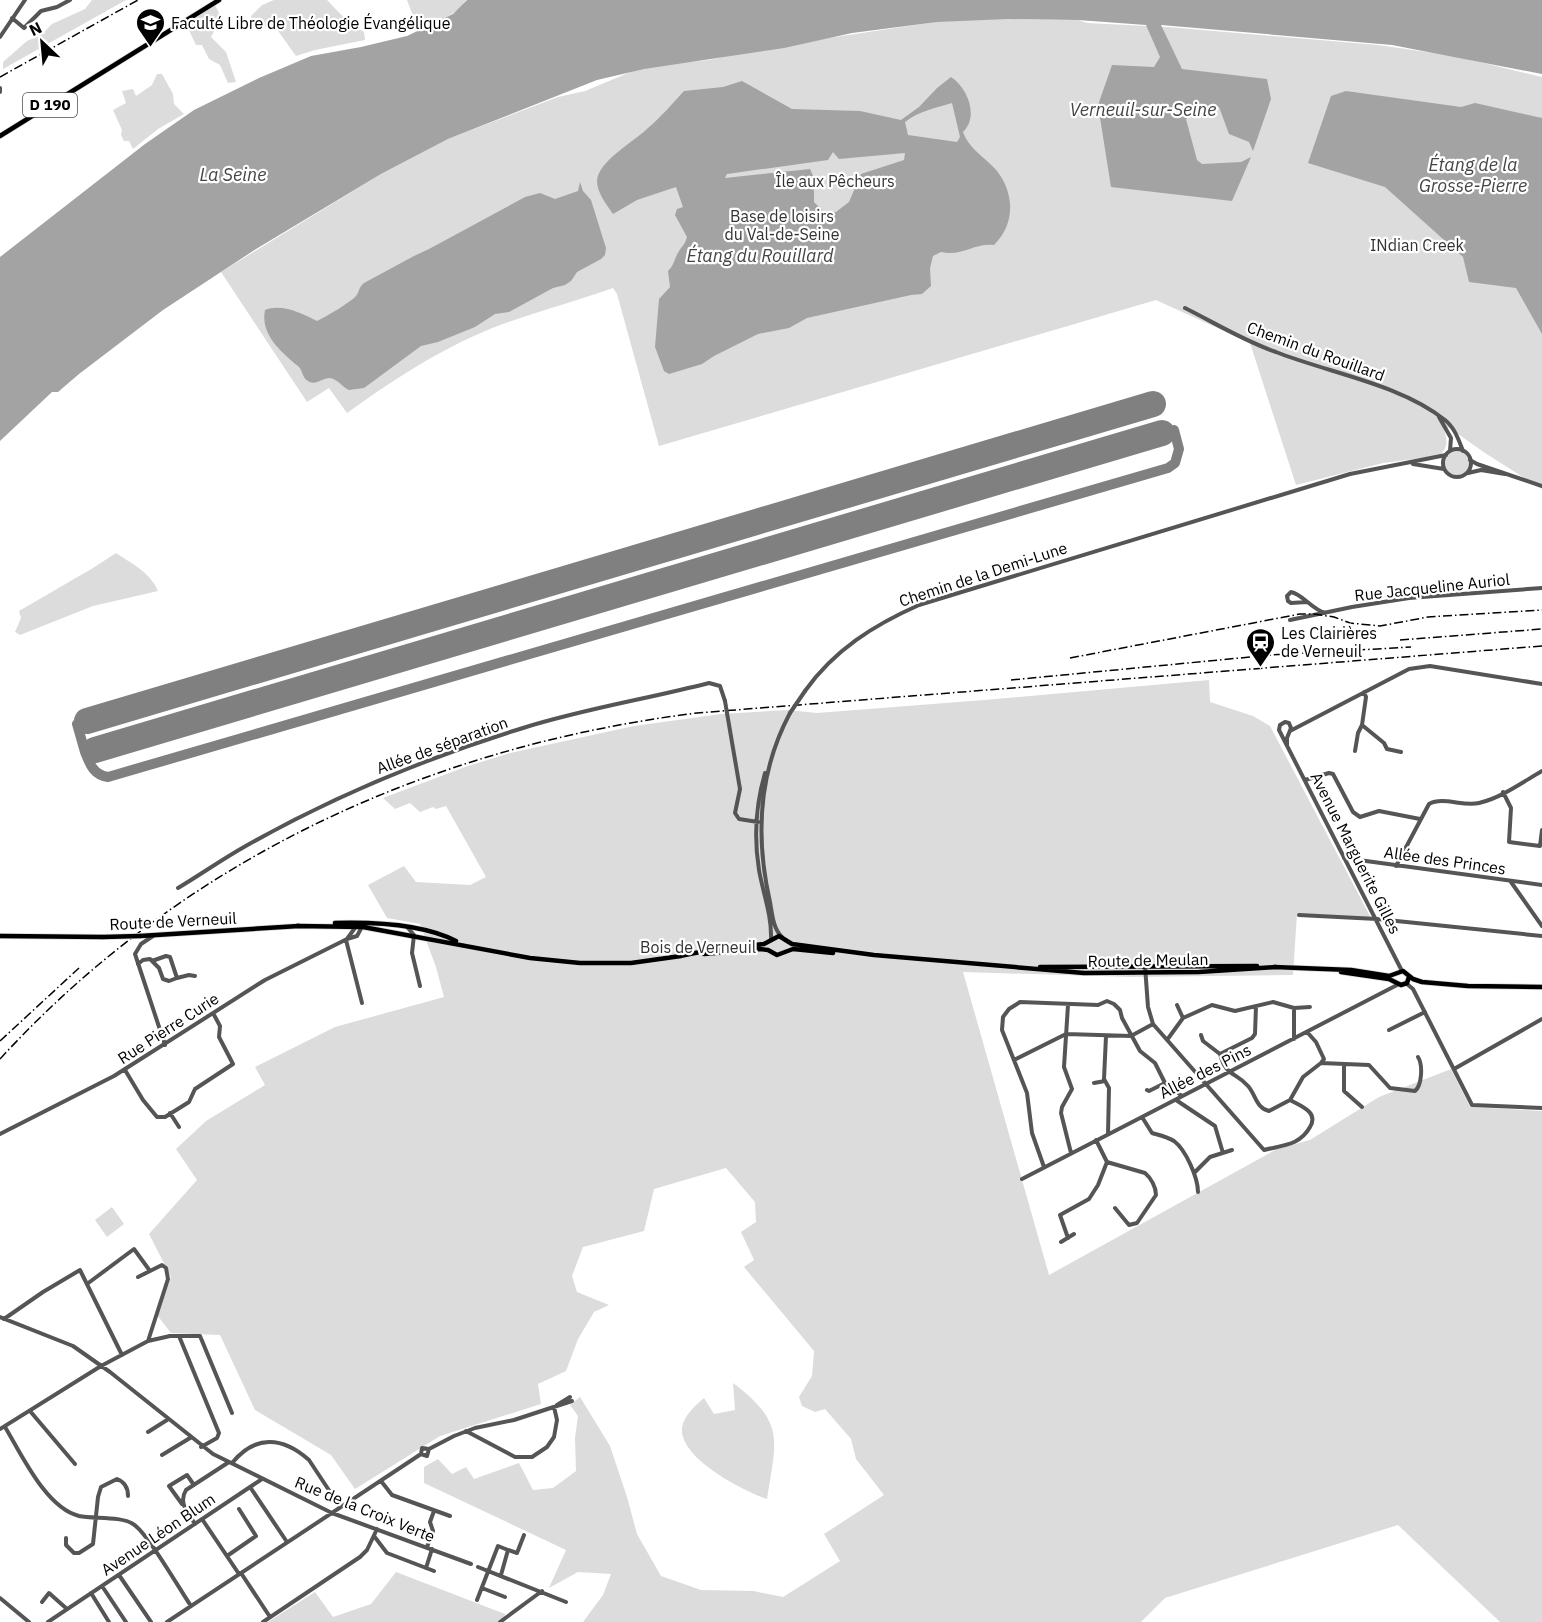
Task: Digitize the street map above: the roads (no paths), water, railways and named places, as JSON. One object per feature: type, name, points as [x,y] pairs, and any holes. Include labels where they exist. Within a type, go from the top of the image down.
[{"type":"main road","name":"D 190","points":[[0,136],[219,0]]},
{"type":"main road","name":"Route de Verneuil","points":[[297,926],[360,925],[530,958],[580,963],[631,963],[716,949],[762,945],[771,940]]},
{"type":"main road","name":"Route de Verneuil","points":[[0,934],[103,938],[297,926],[360,925],[408,928],[444,936],[461,944]]},
{"type":"main road","points":[[776,936],[784,938],[788,947],[785,952],[780,955],[772,953],[769,947],[771,940],[776,936]]},
{"type":"main road","name":"Route de Meulan","points":[[784,938],[794,944],[874,955]]},
{"type":"main road","name":"Route de Meulan","points":[[785,952],[795,949],[1084,973],[1224,971],[1276,967]]},
{"type":"main road","name":"Route de Verneuil","points":[[680,956],[757,950],[767,950],[772,953]]},
{"type":"main road","name":"Route de Meulan","points":[[1021,967],[1220,965],[1321,969],[1389,976],[1402,973]]},
{"type":"main road","name":"Route de Meulan","points":[[1321,969],[1386,978],[1398,984],[1407,983]]},
{"type":"main road","points":[[1402,973],[1422,982],[1542,988]]},
{"type":"main road","points":[[1402,973],[1409,978],[1407,983]]},
{"type":"main road","points":[[1398,984],[1395,978],[1402,973]]},
{"type":"main road","points":[[1407,983],[1416,980]]},
{"type":"street","points":[[1,36],[25,0]]},
{"type":"street","points":[[12,18],[24,28],[41,11],[57,7],[70,0]]},
{"type":"street","name":"Chemin du Rouillard","points":[[1185,308],[1275,352],[1382,388],[1412,401],[1439,417],[1453,429],[1463,452],[1470,460],[1542,486]]},
{"type":"street","points":[[1439,417],[1451,438],[1448,454],[1443,462],[1445,469]]},
{"type":"street","points":[[1448,454],[1456,450],[1463,452]]},
{"type":"street","name":"Chemin de la Demi-Lune","points":[[759,823],[761,788],[769,761],[790,713],[823,669],[862,634],[884,621],[919,604],[1359,472],[1448,454]]},
{"type":"street","points":[[1465,474],[1470,467],[1470,460]]},
{"type":"street","name":"Chemin de la Demi-Lune","points":[[1407,464],[1445,469]]},
{"type":"street","name":"Chemin du Rouillard","points":[[1445,469],[1455,477],[1476,470],[1512,474]]},
{"type":"street","name":"Rue Jacqueline Auriol","points":[[1326,613],[1409,598],[1542,588]]},
{"type":"street","points":[[1306,602],[1290,603],[1287,596],[1294,592],[1326,613]]},
{"type":"street","points":[[1290,620],[1326,613]]},
{"type":"street","points":[[1307,721],[1281,723],[1280,732],[1285,734],[1409,669],[1430,666],[1541,685]]},
{"type":"street","name":"Allée de séparation","points":[[178,888],[242,848],[297,818],[354,791],[477,743],[525,727],[709,684],[720,686],[725,700],[740,789],[735,813],[739,819],[759,823]]},
{"type":"street","points":[[1355,751],[1362,725],[1366,697],[1364,692]]},
{"type":"street","points":[[1287,746],[1289,723]]},
{"type":"street","points":[[1362,725],[1384,743],[1387,749],[1401,752]]},
{"type":"street","name":"Avenue Marguerite Gilles","points":[[1280,732],[1377,919],[1402,973]]},
{"type":"street","points":[[1396,866],[1425,809],[1434,801],[1476,804],[1542,771]]},
{"type":"street","points":[[1305,780],[1329,773],[1334,774],[1353,812],[1360,818],[1379,811],[1420,819]]},
{"type":"street","points":[[1503,792],[1512,808],[1509,842],[1540,846],[1542,830]]},
{"type":"street","points":[[759,823],[766,885],[776,928],[784,938]]},
{"type":"street","points":[[759,823],[759,869],[771,925],[771,940]]},
{"type":"street","name":"Allée des Princes","points":[[1344,858],[1542,885]]},
{"type":"street","points":[[1510,881],[1542,926]]},
{"type":"street","points":[[1299,915],[1377,919],[1542,936]]},
{"type":"street","name":"Rue Pierre Curie","points":[[0,1134],[125,1070],[268,978],[346,940],[360,925]]},
{"type":"street","points":[[343,926],[348,932],[346,940],[362,1004]]},
{"type":"street","points":[[408,928],[414,935],[412,953],[420,986]]},
{"type":"street","points":[[154,935],[136,950],[138,965],[165,1045]]},
{"type":"street","points":[[138,965],[143,960],[152,961],[166,956],[170,957],[177,978]]},
{"type":"street","points":[[152,961],[159,968],[163,979],[169,981],[189,975],[195,976]]},
{"type":"street","points":[[1148,966],[1148,1007],[1153,1024],[1264,1150],[1301,1140],[1312,1124],[1310,1112],[1290,1100]]},
{"type":"street","points":[[1413,989],[1416,984],[1422,982]]},
{"type":"street","points":[[1407,983],[1413,989],[1472,1105],[1542,1108]]},
{"type":"street","name":"Allée des Pins","points":[[1022,1179],[1398,984]]},
{"type":"street","points":[[1044,1167],[1032,1133],[1027,1093],[1002,1026],[1003,1017],[1009,1009],[1020,1002],[1098,1005],[1107,1001],[1114,1004],[1120,1010],[1140,1051],[1155,1063],[1166,1083],[1182,1096]]},
{"type":"street","points":[[1167,1040],[1183,1018],[1212,1005],[1235,1011],[1273,1002],[1294,1008],[1310,1007]]},
{"type":"street","points":[[1068,1005],[1064,1067],[1072,1089],[1062,1107],[1061,1118],[1071,1154]]},
{"type":"street","points":[[1177,1005],[1183,1018]]},
{"type":"street","points":[[1220,1054],[1252,1038],[1255,1034],[1256,1006]]},
{"type":"street","points":[[1294,1008],[1294,1039]]},
{"type":"street","points":[[1389,1030],[1425,1012]]},
{"type":"street","points":[[125,1070],[155,1116],[163,1118],[189,1102],[195,1089],[233,1065],[219,1037],[220,1024],[213,1013]]},
{"type":"street","points":[[1454,1069],[1542,1019]]},
{"type":"street","points":[[1014,1060],[1066,1034],[1131,1036],[1153,1024]]},
{"type":"street","points":[[1201,1035],[1203,1041],[1220,1054],[1228,1073],[1249,1087],[1259,1105],[1269,1111],[1290,1100],[1303,1077],[1324,1059],[1307,1032]]},
{"type":"street","points":[[1106,1036],[1105,1081],[1109,1088],[1108,1134]]},
{"type":"street","points":[[1321,1063],[1369,1065],[1390,1088],[1415,1091],[1420,1085],[1421,1061],[1418,1057]]},
{"type":"street","points":[[1344,1065],[1344,1091],[1362,1107]]},
{"type":"street","points":[[1094,1083],[1105,1081]]},
{"type":"street","points":[[1147,1090],[1149,1092],[1166,1083]]},
{"type":"street","points":[[1176,1100],[1215,1126],[1223,1153]]},
{"type":"street","points":[[170,1113],[179,1127]]},
{"type":"street","points":[[1142,1117],[1152,1133],[1173,1140],[1177,1144],[1195,1172],[1198,1192]]},
{"type":"street","points":[[1096,1140],[1107,1162],[1145,1173],[1156,1190],[1156,1195],[1137,1223],[1129,1225],[1115,1208]]},
{"type":"street","points":[[1195,1172],[1210,1157],[1232,1150]]},
{"type":"street","points":[[1068,1238],[1060,1215],[1089,1199],[1098,1185],[1107,1162]]},
{"type":"street","points":[[1061,1242],[1074,1234]]},
{"type":"street","points":[[87,1284],[134,1249],[150,1271]]},
{"type":"street","points":[[138,1277],[162,1265],[166,1268],[168,1279],[148,1341]]},
{"type":"street","points":[[2,1318],[80,1270],[122,1354]]},
{"type":"street","name":"Rue de la Croix Verte","points":[[2,1318],[73,1346],[201,1447],[262,1479],[332,1513],[471,1564]]},
{"type":"street","points":[[178,1336],[219,1433],[217,1438],[201,1447]]},
{"type":"street","points":[[191,1606],[140,1530],[132,1523],[69,1513],[53,1501],[2,1428],[122,1354],[148,1341],[178,1336],[200,1336],[232,1413]]},
{"type":"street","points":[[167,1622],[421,1454],[427,1455],[429,1449],[466,1431],[514,1420],[571,1399]]},
{"type":"street","points":[[466,1431],[515,1457],[532,1457],[547,1447],[554,1437],[557,1420],[554,1407]]},
{"type":"street","points":[[30,1411],[75,1464]]},
{"type":"street","points":[[148,1432],[167,1420]]},
{"type":"street","points":[[162,1455],[190,1438]]},
{"type":"street","points":[[183,1504],[183,1495],[194,1485],[257,1443],[265,1441],[278,1443],[309,1460],[340,1507]]},
{"type":"street","points":[[194,1485],[187,1475],[169,1486],[195,1524]]},
{"type":"street","points":[[66,1538],[66,1545],[74,1553],[79,1553],[93,1545],[101,1487],[117,1479],[122,1481],[128,1490],[128,1496]]},
{"type":"street","name":"Avenue Léon Blum","points":[[48,1622],[262,1479]]},
{"type":"street","points":[[381,1480],[392,1495],[450,1516]]},
{"type":"street","points":[[250,1487],[287,1542]]},
{"type":"street","points":[[227,1556],[256,1536],[239,1509]]},
{"type":"street","points":[[427,1547],[433,1531],[430,1522],[434,1511]]},
{"type":"street","points":[[202,1519],[270,1617]]},
{"type":"street","points":[[263,1622],[360,1557],[377,1529]]},
{"type":"street","points":[[477,1600],[498,1546],[517,1553],[524,1535]]},
{"type":"street","points":[[374,1536],[387,1553],[434,1571]]},
{"type":"street","points":[[426,1568],[432,1549]]},
{"type":"street","points":[[501,1575],[508,1550]]},
{"type":"street","points":[[478,1567],[566,1602]]},
{"type":"street","points":[[119,1575],[151,1622]]},
{"type":"street","points":[[102,1586],[126,1622]]},
{"type":"street","points":[[482,1588],[505,1597]]},
{"type":"street","points":[[500,1622],[542,1592]]},
{"type":"street","points":[[42,1602],[48,1593],[67,1609]]},
{"type":"street","points":[[91,1593],[109,1622]]},
{"type":"street","points":[[0,1599],[29,1622]]},
{"type":"water","name":"La Seine","points":[[467,0],[1542,0],[1542,74],[1392,45],[1161,25],[1182,69],[1267,79],[1271,99],[1253,151],[1249,142],[1229,134],[1219,107],[1209,106],[1186,119],[1197,160],[1202,164],[1241,162],[1251,157],[1232,201],[1111,187],[1098,105],[1112,65],[1154,67],[1160,57],[1146,25],[1078,20],[1008,19],[937,22],[852,33],[784,48],[644,69],[597,80],[448,139],[381,174],[256,249],[163,310],[58,392],[52,392],[0,441],[0,257],[145,144],[194,110],[259,78],[311,56],[407,36],[453,14]]},
{"type":"water","name":"Étang du Rouillard","points":[[951,77],[962,88],[971,111],[968,126],[963,132],[973,148],[997,171],[1007,189],[1009,219],[1001,237],[994,245],[980,246],[955,253],[941,252],[933,256],[930,268],[931,286],[922,294],[807,318],[789,328],[758,334],[702,364],[669,374],[664,371],[655,347],[659,299],[670,287],[668,271],[687,237],[675,215],[677,209],[683,207],[676,187],[637,200],[613,214],[597,185],[599,174],[610,159],[653,124],[684,91],[723,87],[742,81],[792,109],[860,111],[901,120],[919,107]],"holes":[[[952,103],[960,137],[957,142],[908,135],[905,122],[910,118]],[[833,152],[839,159],[905,153],[904,160],[861,174],[849,202],[836,212],[823,211],[814,202],[814,178],[810,169],[725,178],[727,174],[828,160]]]},
{"type":"water","name":"Étang de la Grosse-Pierre","points":[[1346,91],[1461,107],[1475,103],[1542,118],[1542,334],[1516,288],[1469,282],[1463,257],[1385,187],[1308,163],[1331,96]]},
{"type":"water","points":[[580,182],[583,191],[591,200],[606,248],[605,255],[601,259],[577,272],[565,285],[553,288],[509,312],[495,314],[475,327],[438,342],[421,346],[364,388],[349,390],[330,378],[313,383],[308,381],[300,368],[273,342],[269,335],[264,319],[265,310],[285,308],[317,321],[353,299],[364,283],[525,197],[540,193],[555,199],[578,191]]},
{"type":"railway","points":[[0,77],[138,0]]},
{"type":"railway","points":[[1070,658],[1300,614],[1314,614],[1334,617],[1350,623],[1380,626],[1428,617],[1542,610]]},
{"type":"railway","points":[[1400,640],[1542,629]]},
{"type":"railway","points":[[0,1059],[72,988],[149,925],[231,870],[317,823],[407,784],[501,753],[598,729],[697,713],[1542,646]]},
{"type":"railway","points":[[1011,680],[1271,655],[1411,647]]},
{"type":"railway","points":[[0,1041],[79,968]]},
{"type":"place","name":"Faculté Libre de Théologie Évangélique","points":[[150,48]]},
{"type":"place","name":"Les Clairières de Verneuil","points":[[1260,668]]},
{"type":"water label","name":"Verneuil-sur-Seine","points":[[1143,110]]},
{"type":"park label","name":"Île aux Pêcheurs","points":[[835,181]]},
{"type":"park label","name":"Base de loisirs du Val-de-Seine","points":[[782,225]]},
{"type":"park label","name":"INdian Creek","points":[[1417,245]]},
{"type":"park label","name":"Bois de Verneuil","points":[[698,947]]}]
